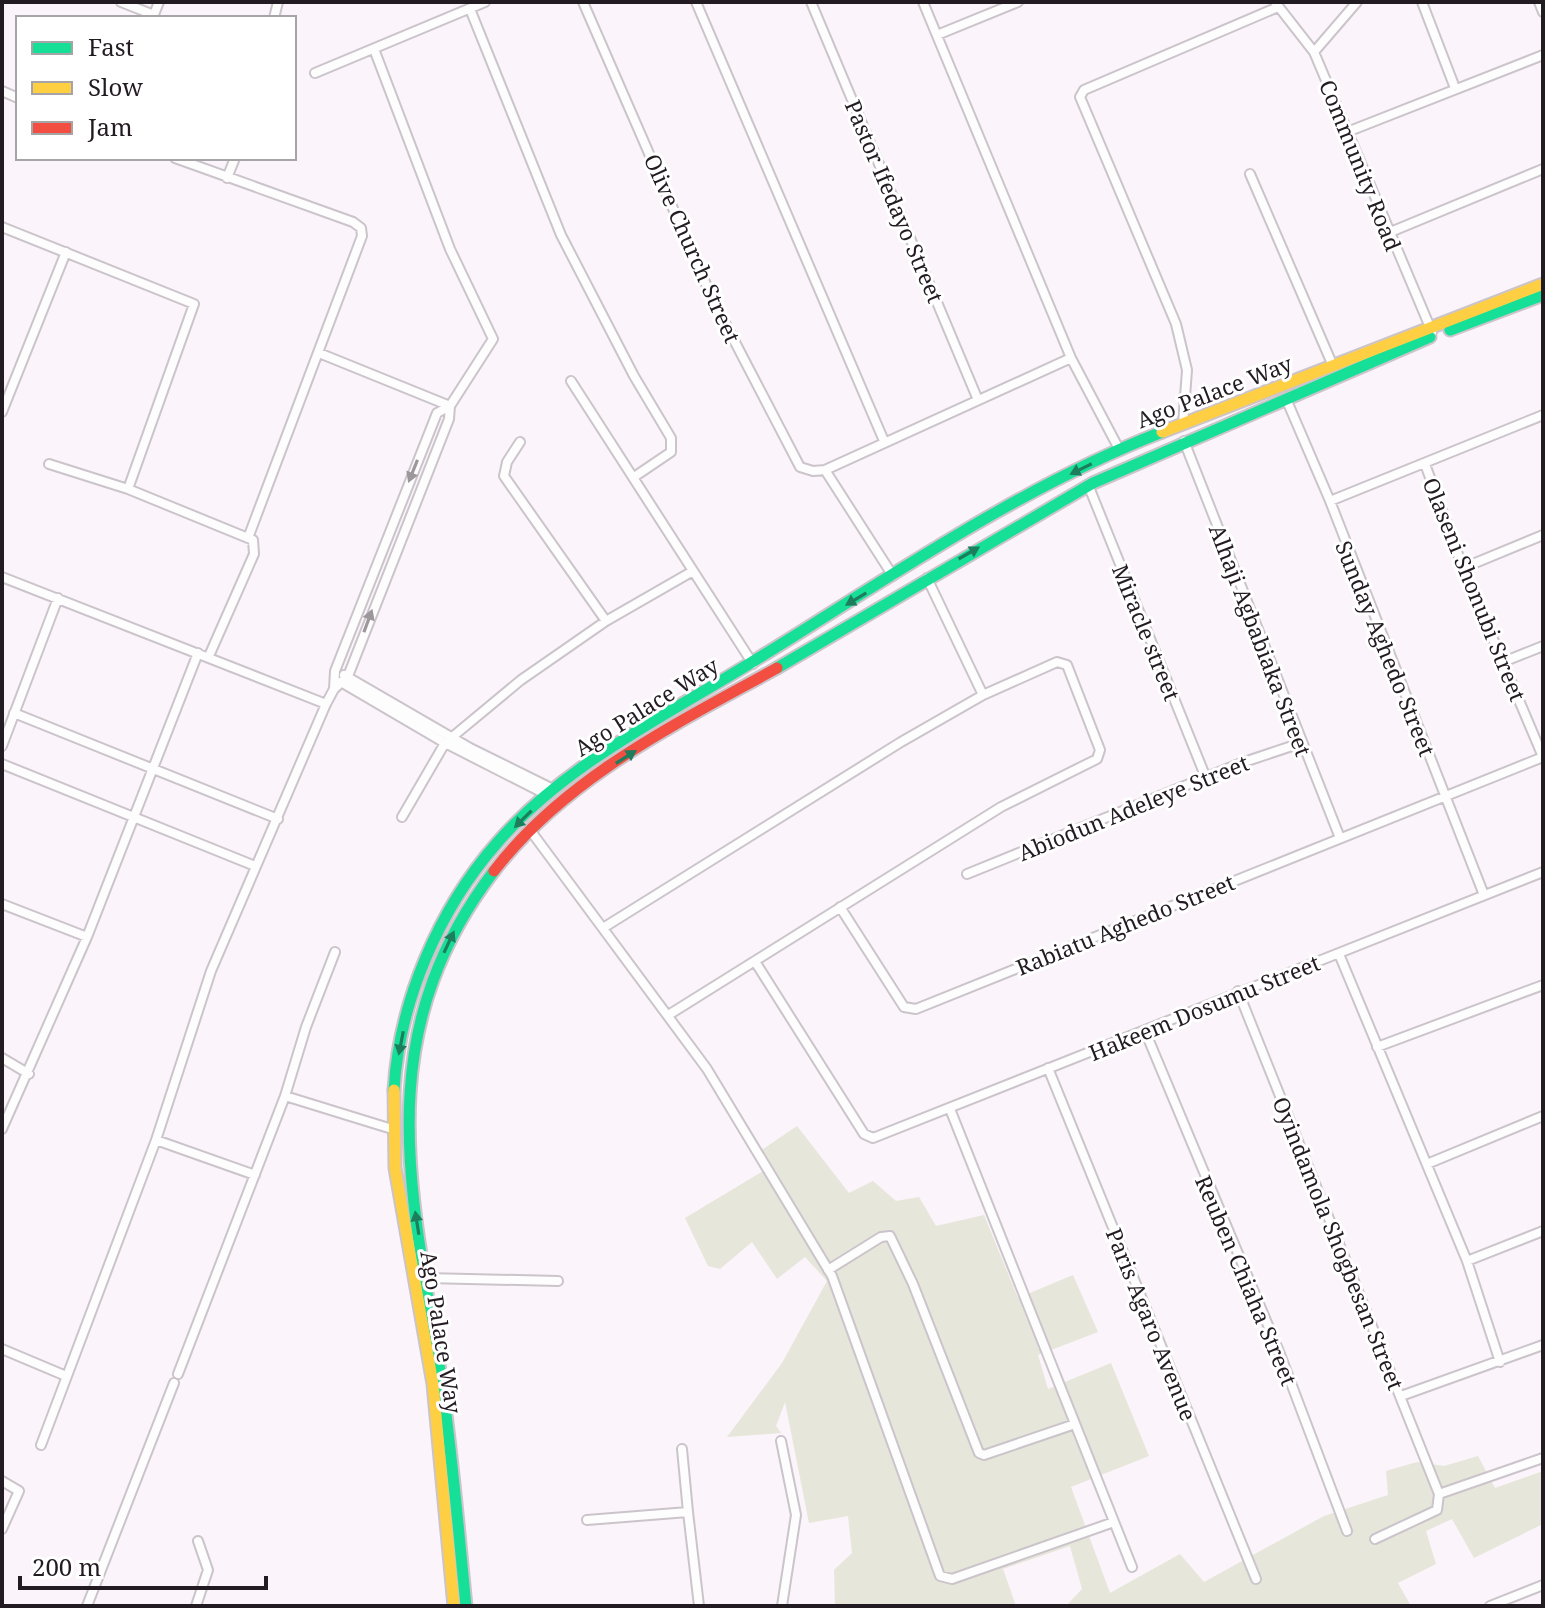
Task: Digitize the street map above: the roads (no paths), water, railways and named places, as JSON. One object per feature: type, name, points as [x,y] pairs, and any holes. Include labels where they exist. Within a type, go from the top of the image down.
[{"type":"main road","name":"Ago Palace Way","points":[[466,1606],[447,1418],[408,1168],[407,1101],[414,1051],[427,996],[449,941],[500,862],[530,830],[580,786],[683,719],[1014,527],[1184,441],[1287,401],[1543,284]]},
{"type":"main road","name":"Ago Palace Way","points":[[454,1606],[435,1395],[395,1169],[392,1129],[402,1039],[415,988],[443,920],[487,854],[550,792],[600,756],[1009,506],[1119,449],[1333,366],[1543,295]]},
{"type":"main road","points":[[1009,506],[1014,527]]},
{"type":"main road","points":[[993,515],[998,536]]},
{"type":"street","points":[[121,2],[152,16]]},
{"type":"street","points":[[315,73],[485,2]]},
{"type":"street","name":"Olive Church Street","points":[[583,2],[712,298],[792,455],[800,467],[813,471],[825,470]]},
{"type":"street","points":[[696,2],[884,441]]},
{"type":"street","name":"Pastor Ifedayo Street","points":[[811,2],[978,400]]},
{"type":"street","points":[[923,2],[1071,358],[1119,449]]},
{"type":"street","points":[[937,35],[1018,2]]},
{"type":"street","points":[[1314,52],[1357,2]]},
{"type":"street","points":[[1422,2],[1455,88]]},
{"type":"street","points":[[1539,2],[1543,12]]},
{"type":"street","points":[[1183,424],[1187,370],[1176,324],[1080,97],[1084,90],[1277,4]]},
{"type":"street","name":"Community Road","points":[[1277,4],[1314,52],[1432,333]]},
{"type":"street","points":[[470,9],[561,235],[634,376],[671,438],[671,452],[634,477]]},
{"type":"street","points":[[41,1445],[156,1140],[211,971],[326,704],[334,689],[345,680],[449,419],[450,406],[493,339],[450,249],[374,49]]},
{"type":"street","points":[[1347,132],[1543,55]]},
{"type":"street","points":[[180,160],[361,228],[362,236],[248,538]]},
{"type":"street","points":[[227,178],[234,160]]},
{"type":"street","points":[[1388,233],[1543,169]]},
{"type":"street","points":[[1250,174],[1333,366]]},
{"type":"street","points":[[2,227],[194,304],[128,489]]},
{"type":"street","points":[[2,412],[66,252]]},
{"type":"street","points":[[319,353],[450,406]]},
{"type":"street","points":[[893,576],[825,470],[1071,358]]},
{"type":"street","points":[[571,381],[753,664]]},
{"type":"street","name":"Sunday Aghedo Street","points":[[1287,401],[1330,501],[1484,895]]},
{"type":"street","points":[[334,689],[334,675],[437,413],[450,406]]},
{"type":"street","points":[[1330,501],[1543,415]]},
{"type":"street","name":"Alhaji Agbabiaka Street","points":[[1184,441],[1340,838]]},
{"type":"street","points":[[520,442],[507,462],[504,476],[606,621]]},
{"type":"street","points":[[49,464],[128,489],[253,540],[254,554],[209,656]]},
{"type":"street","name":"Olaseni Shonubi Street","points":[[1425,464],[1463,568],[1543,757]]},
{"type":"street","name":"Miracle street","points":[[1089,487],[1206,778]]},
{"type":"street","points":[[1463,568],[1543,535]]},
{"type":"street","points":[[402,817],[449,740],[521,680],[606,621],[693,571]]},
{"type":"street","points":[[2,577],[326,704]]},
{"type":"street","points":[[927,578],[983,695]]},
{"type":"street","points":[[2,746],[58,598]]},
{"type":"street","points":[[1503,662],[1543,646]]},
{"type":"street","points":[[2,1129],[29,1074],[87,937],[198,653]]},
{"type":"street","points":[[603,928],[888,749],[983,695],[1063,661],[1100,750],[1097,759],[1001,807],[670,1014]]},
{"type":"street","points":[[334,675],[550,792]]},
{"type":"street","points":[[14,713],[152,771],[278,819]]},
{"type":"street","name":"Abiodun Adeleye Street","points":[[967,874],[1301,743]]},
{"type":"street","name":"Rabiatu Aghedo Street","points":[[840,907],[904,1007],[910,1010],[1445,799],[1543,757]]},
{"type":"street","points":[[2,764],[255,866]]},
{"type":"street","points":[[530,830],[670,1014],[707,1069],[828,1270],[940,1576],[952,1579],[1114,1522]]},
{"type":"street","name":"Hakeem Dosumu Street","points":[[756,963],[864,1134],[873,1138],[1543,872]]},
{"type":"street","points":[[2,904],[87,937]]},
{"type":"street","points":[[178,1374],[285,1096],[306,1027],[335,952]]},
{"type":"street","points":[[1339,954],[1467,1261],[1500,1362]]},
{"type":"street","points":[[1377,1047],[1543,985]]},
{"type":"street","name":"Oyindamola Shogbesan Street","points":[[1238,991],[1439,1494]]},
{"type":"street","name":"Reuben Chiaha Street","points":[[1145,1031],[1280,1354],[1347,1531]]},
{"type":"street","points":[[2,1058],[29,1074]]},
{"type":"street","name":"Paris Agaro Avenue","points":[[1048,1068],[1256,1579]]},
{"type":"street","points":[[285,1096],[392,1129]]},
{"type":"street","points":[[950,1109],[1132,1567]]},
{"type":"street","points":[[1427,1164],[1543,1116]]},
{"type":"street","points":[[156,1140],[255,1175]]},
{"type":"street","points":[[1467,1261],[1543,1231]]},
{"type":"street","points":[[828,1270],[881,1237],[890,1236],[913,1284],[979,1453],[984,1455],[1075,1424]]},
{"type":"street","points":[[426,1278],[558,1281]]},
{"type":"street","points":[[1401,1396],[1543,1345]]},
{"type":"street","points":[[2,1349],[66,1376]]},
{"type":"street","points":[[87,1606],[174,1383]]},
{"type":"street","points":[[781,1441],[796,1515],[782,1606]]},
{"type":"street","points":[[682,1449],[699,1606]]},
{"type":"street","points":[[1375,1539],[1437,1510],[1439,1494],[1543,1458]]},
{"type":"street","points":[[2,1481],[19,1491],[2,1529]]},
{"type":"street","points":[[587,1520],[688,1512]]},
{"type":"street","points":[[196,1606],[208,1570],[198,1541]]},
{"type":"street","points":[[1490,1606],[1543,1585]]}]
